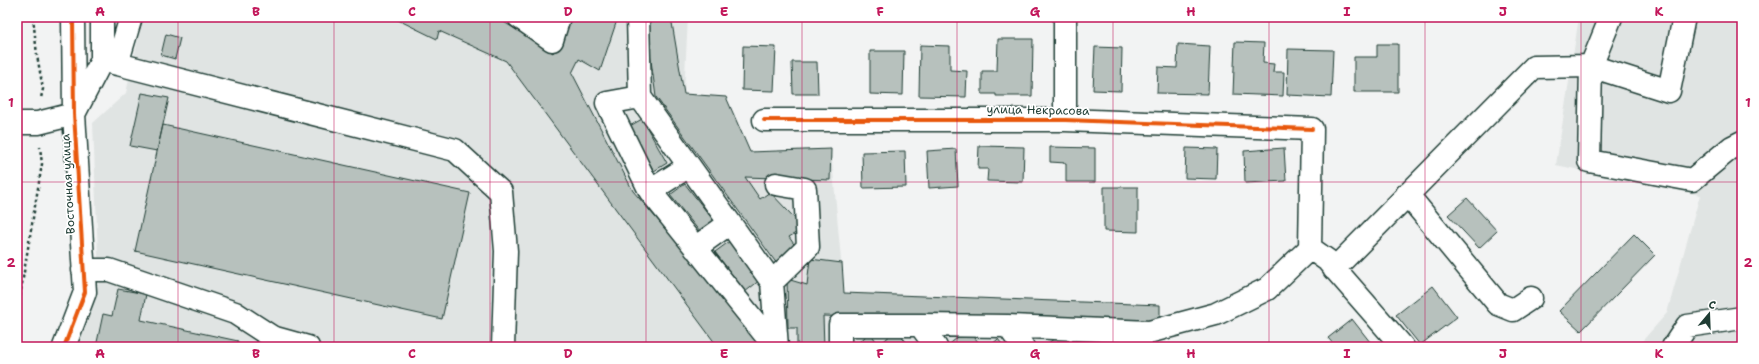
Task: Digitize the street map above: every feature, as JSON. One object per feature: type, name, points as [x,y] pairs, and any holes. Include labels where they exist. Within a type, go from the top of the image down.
[{"type":"street","name":"Восточная улица","points":[[64,347],[85,292],[74,114],[73,17]]},
{"type":"street","points":[[102,17],[109,62]]},
{"type":"street","points":[[27,123],[74,114],[109,62],[131,17]]},
{"type":"street","points":[[519,17],[552,40],[559,17]]},
{"type":"street","points":[[638,17],[640,98],[772,282],[776,347]]},
{"type":"street","points":[[1065,17],[1065,120]]},
{"type":"street","points":[[1611,17],[1591,66],[1589,161],[1692,180],[1732,147],[1742,142]]},
{"type":"street","points":[[1334,269],[1534,67],[1591,66],[1669,91],[1684,17]]},
{"type":"street","points":[[109,62],[455,150],[500,192],[506,251],[503,347]]},
{"type":"street","points":[[640,98],[607,103],[650,191],[776,347]]},
{"type":"street","name":"улица Некрасова","points":[[764,120],[1065,120],[1312,129],[1310,248]]},
{"type":"street","points":[[650,191],[689,166]]},
{"type":"street","points":[[772,282],[808,247],[805,189],[776,184]]},
{"type":"street","points":[[1407,194],[1498,304],[1513,310],[1531,298]]},
{"type":"street","points":[[695,248],[730,223]]},
{"type":"street","points":[[840,347],[840,325],[1008,326],[1149,332],[1216,314],[1267,289],[1310,248],[1327,260],[1403,347]]},
{"type":"street","points":[[83,270],[109,270],[235,313],[272,337],[308,347]]},
{"type":"street","points":[[1674,347],[1686,326],[1742,318]]},
{"type":"street","points":[[920,325],[936,347]]},
{"type":"street","points":[[1008,326],[1024,347]]},
{"type":"street","points":[[1128,347],[1149,332]]},
{"type":"path","points":[[27,123],[43,89],[32,17]]},
{"type":"path","points":[[17,314],[42,164],[41,151]]},
{"type":"shaded area","points":[[143,17],[688,17],[684,94],[726,97],[750,152],[831,149],[844,293],[1137,303],[1159,347],[77,347],[99,282],[93,123],[126,93]]},
{"type":"shaded area","points":[[1579,17],[1742,17],[1742,347],[1637,347],[1667,313],[1700,195],[1556,165]]},
{"type":"building","points":[[392,17],[496,17],[553,53],[560,42],[569,17],[618,17],[600,71],[579,59],[572,73],[633,191],[766,347],[718,347],[506,61],[439,31],[437,39]]},
{"type":"building","points":[[645,17],[671,17],[684,94],[726,97],[750,152],[831,149],[830,180],[745,177],[760,199],[770,192],[804,228],[789,237],[798,250],[777,264],[656,97]]},
{"type":"building","points":[[166,34],[180,38],[175,59],[161,55]]},
{"type":"building","points":[[998,39],[1033,39],[1032,96],[996,96],[996,94],[982,94],[982,71],[997,71]]},
{"type":"building","points":[[1235,42],[1264,43],[1263,63],[1274,64],[1273,72],[1284,72],[1283,96],[1233,94]]},
{"type":"building","points":[[1178,44],[1210,46],[1208,94],[1157,93],[1158,67],[1177,68]]},
{"type":"building","points":[[1377,44],[1398,44],[1398,92],[1354,92],[1354,57],[1377,57]]},
{"type":"building","points":[[920,45],[950,46],[950,70],[967,71],[966,97],[919,96]]},
{"type":"building","points":[[743,46],[776,47],[774,91],[742,90]]},
{"type":"building","points":[[1095,47],[1122,48],[1121,91],[1093,90]]},
{"type":"building","points":[[1288,49],[1333,50],[1331,97],[1287,95]]},
{"type":"building","points":[[870,51],[904,51],[903,95],[870,94]]},
{"type":"building","points":[[792,62],[817,62],[818,94],[793,94]]},
{"type":"building","points":[[142,93],[169,98],[157,151],[130,146]]},
{"type":"building","points":[[642,119],[667,163],[654,171],[628,127]]},
{"type":"building","points":[[163,125],[470,193],[442,319],[135,251]]},
{"type":"building","points":[[979,146],[1024,147],[1023,182],[987,181],[988,169],[978,169]]},
{"type":"building","points":[[1050,147],[1095,148],[1095,182],[1066,182],[1066,163],[1050,162]]},
{"type":"building","points":[[1186,148],[1217,149],[1216,179],[1185,178]]},
{"type":"building","points":[[1284,148],[1286,181],[1245,183],[1244,151]]},
{"type":"building","points":[[956,149],[958,186],[929,188],[927,151]]},
{"type":"building","points":[[905,151],[906,187],[863,188],[862,152]]},
{"type":"building","points":[[685,184],[714,221],[700,232],[670,195]]},
{"type":"building","points":[[1104,187],[1138,187],[1138,232],[1104,231]]},
{"type":"building","points":[[1467,198],[1497,231],[1479,248],[1448,215]]},
{"type":"building","points":[[1634,234],[1655,255],[1581,331],[1559,311]]},
{"type":"building","points":[[730,241],[760,280],[745,292],[715,252]]},
{"type":"building","points":[[810,259],[842,263],[844,293],[1160,305],[1160,324],[823,316],[824,347],[797,347],[797,328],[788,328],[787,279],[807,285]]},
{"type":"building","points":[[1433,286],[1457,317],[1420,345],[1396,315]]},
{"type":"building","points":[[118,289],[146,294],[141,320],[238,341],[237,347],[96,347],[103,314],[112,316]]},
{"type":"building","points":[[1352,319],[1374,347],[1336,347],[1328,338]]},
{"type":"building","points":[[968,329],[982,347],[946,347]]},
{"type":"building","points":[[897,330],[910,347],[853,347],[870,333],[879,345]]},
{"type":"building","points":[[1062,333],[1072,347],[1043,347]]},
{"type":"building","points":[[998,339],[1004,347],[989,347]]},
{"type":"cycle path","points":[[64,347],[85,292],[74,114],[73,17]]},
{"type":"cycle path","points":[[764,120],[1065,120],[1312,129]]}]
